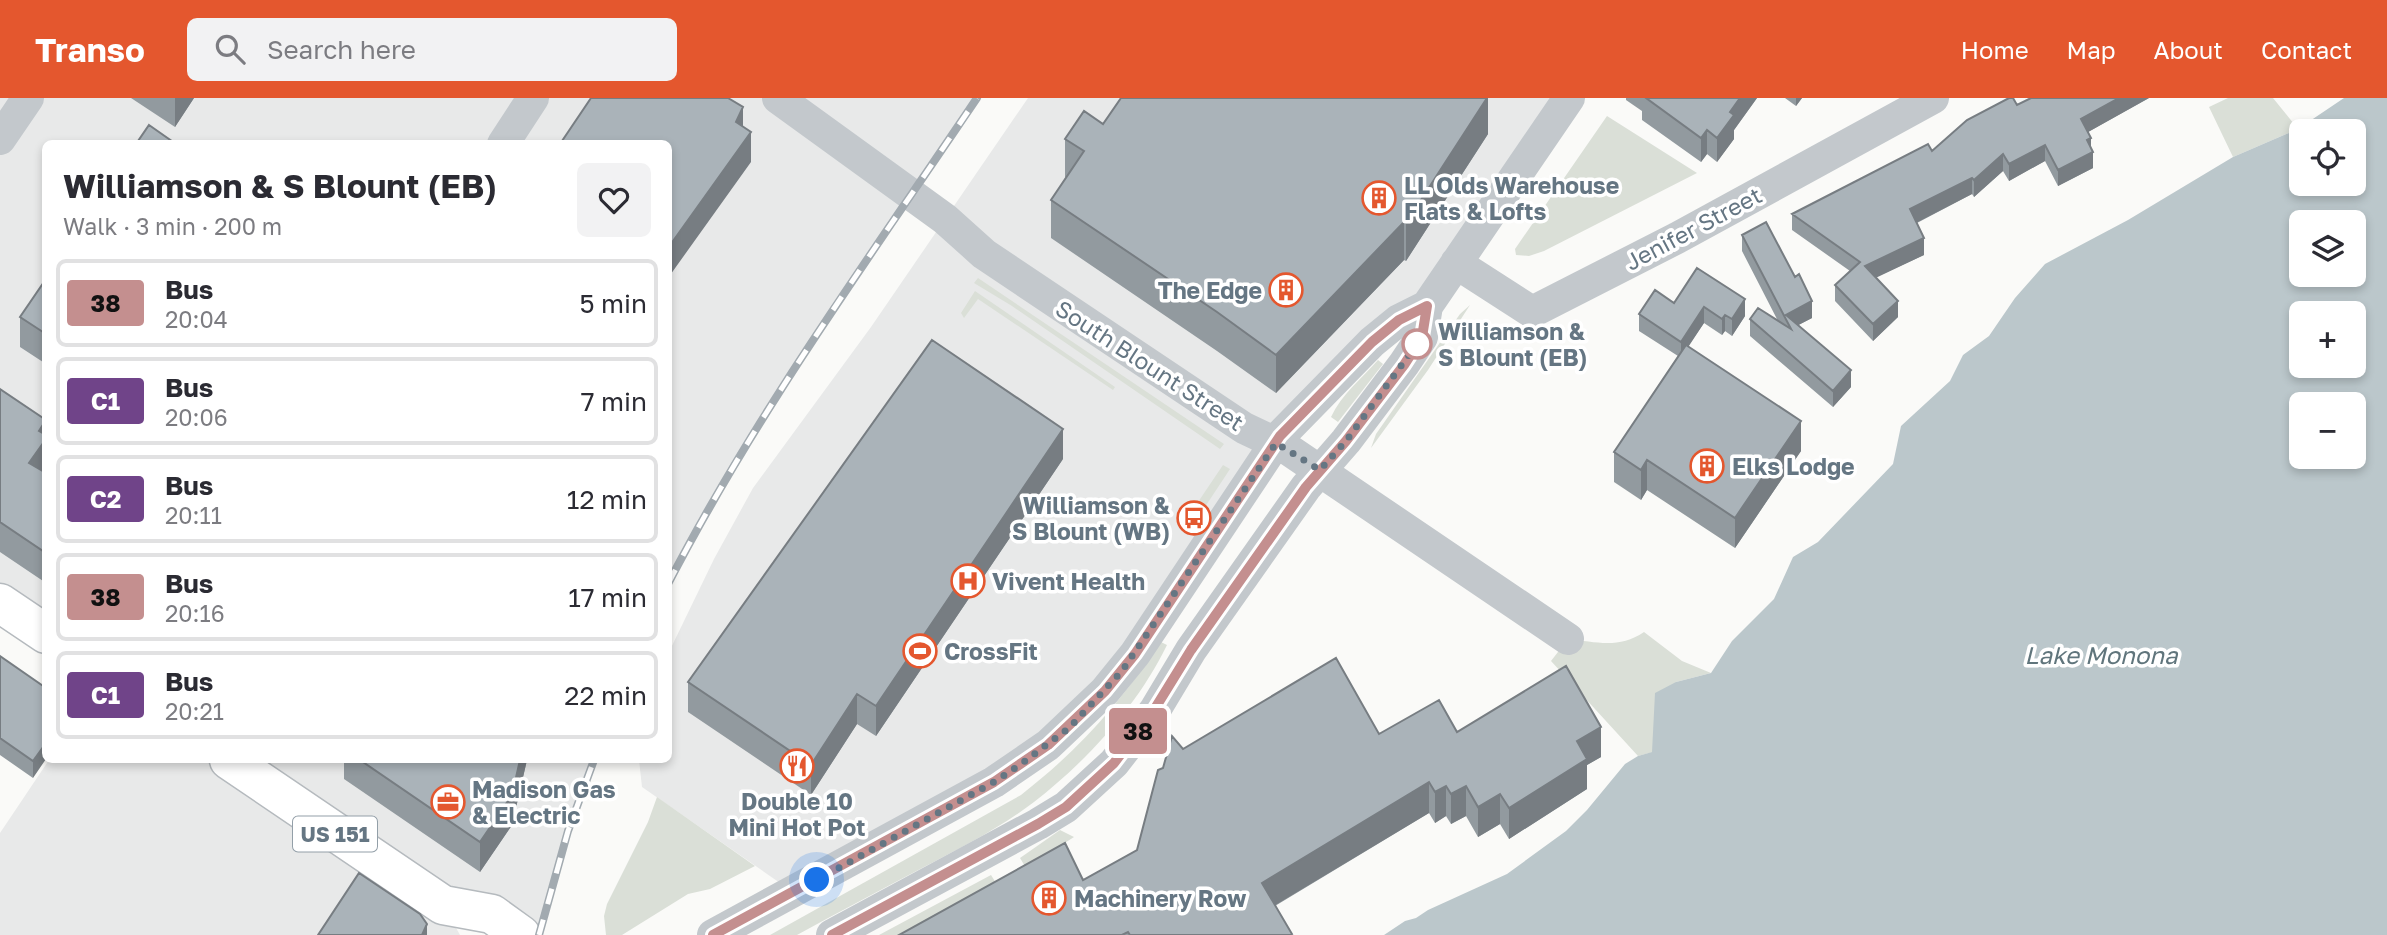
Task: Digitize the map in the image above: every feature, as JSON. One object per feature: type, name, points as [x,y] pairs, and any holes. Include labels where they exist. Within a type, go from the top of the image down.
[{"type":"main road","points":[[0,603],[42,631]]},
{"type":"main road","name":"US 151","points":[[233,763],[450,920],[492,914],[520,935]]},
{"type":"street","points":[[0,139],[28,98]]},
{"type":"street","points":[[506,140],[533,98]]},
{"type":"street","name":"South Blount Street","points":[[778,98],[945,219],[984,254],[1244,428],[1276,443],[1320,470],[1569,639]]},
{"type":"street","points":[[832,935],[1066,807],[1114,763],[1154,710],[1191,650],[1320,470],[1346,441],[1422,337],[1427,306],[1569,98]]},
{"type":"street","name":"Jenifer Street","points":[[1456,263],[1532,312],[1677,238],[1933,98]]},
{"type":"street","points":[[713,935],[994,782],[1069,728],[1105,691],[1135,654],[1276,443],[1372,342],[1399,320],[1427,306]]},
{"type":"shaded area","points":[[0,98],[975,98],[782,387],[738,458],[672,579],[672,140],[42,140],[42,632],[0,603]]},
{"type":"shaded area","points":[[1028,98],[1569,98],[1427,306],[1372,342],[1069,728],[793,892],[642,787],[639,763],[672,763],[672,646],[714,559],[753,488],[871,327]]},
{"type":"shaded area","points":[[2228,98],[2273,98],[2290,119],[2289,133],[2233,157],[2209,107]]},
{"type":"shaded area","points":[[1607,116],[1697,173],[1544,251],[1529,256],[1516,255],[1515,249]]},
{"type":"shaded area","points":[[978,278],[1224,444],[1220,449],[1012,306],[974,283]]},
{"type":"shaded area","points":[[975,291],[1115,387],[1113,390],[978,299],[964,318],[961,313]]},
{"type":"shaded area","points":[[1470,305],[1428,370],[1371,448],[1376,434],[1460,314]]},
{"type":"shaded area","points":[[1378,360],[1383,364],[1338,422],[1331,417],[1346,394]]},
{"type":"shaded area","points":[[1223,465],[1230,469],[1201,513],[1194,508]]},
{"type":"shaded area","points":[[1644,632],[1682,661],[1711,673],[1676,682],[1653,752],[1638,756],[1551,661],[1568,639],[1598,643],[1617,642],[1626,641]]},
{"type":"shaded area","points":[[1161,642],[1167,645],[1155,667],[1110,731],[1073,769],[1034,802],[980,837],[797,935],[770,935],[1021,795],[1081,742],[1129,686]]},
{"type":"shaded area","points":[[47,763],[593,763],[568,831],[539,935],[444,906],[460,935],[0,935],[0,833]]},
{"type":"shaded area","points":[[657,797],[755,866],[710,889],[688,894],[622,935],[606,935],[604,916],[607,904],[648,822]]},
{"type":"shaded area","points":[[1060,830],[1074,837],[1026,868],[1020,858]]},
{"type":"shaded area","points":[[991,875],[996,883],[903,935],[879,935]]},
{"type":"water","name":"Lake Monona","points":[[2344,98],[2387,98],[2387,935],[1384,935],[1405,921],[1507,874],[1566,831],[1625,764],[1652,752],[1655,693],[1676,682],[1711,673],[1732,641],[1774,599],[1793,557],[1818,542],[1893,464],[1901,426],[1950,381],[1963,355],[1989,336],[2015,298],[2045,264],[2128,220],[2233,157],[2289,133],[2289,196],[2366,196],[2366,119],[2313,119]]},
{"type":"building","points":[[591,98],[728,98],[743,107],[736,122],[751,132],[672,242],[672,140],[563,140]]},
{"type":"building","points":[[1121,98],[1487,98],[1406,223],[1404,222],[1276,355],[1051,200],[1084,151],[1065,139],[1084,111],[1103,124]]},
{"type":"building","points":[[1646,98],[1740,98],[1730,112],[1734,115],[1717,138],[1707,130],[1701,138]]},
{"type":"building","points":[[2013,98],[2017,105],[2031,98],[2119,98],[2081,119],[2091,138],[2087,140],[2093,152],[2058,170],[2045,145],[2009,164],[2003,154],[1974,180],[1972,178],[1910,209],[1924,238],[1865,266],[1898,301],[1873,324],[1835,285],[1860,262],[1792,214],[1928,144],[1932,151],[1967,120]]},
{"type":"building","points":[[149,125],[170,140],[139,140]]},
{"type":"building","points":[[1766,222],[1795,277],[1799,274],[1812,301],[1786,315],[1851,370],[1833,391],[1750,319],[1758,308],[1791,329],[1742,235]]},
{"type":"building","points":[[1697,268],[1745,299],[1732,319],[1725,315],[1722,319],[1704,307],[1681,342],[1639,314],[1655,290],[1674,303]]},
{"type":"building","points":[[42,285],[42,331],[20,317]]},
{"type":"building","points":[[932,340],[1063,429],[876,706],[857,694],[811,765],[688,682]]},
{"type":"building","name":"Elks Lodge","points":[[1686,345],[1801,421],[1735,518],[1647,460],[1641,470],[1614,452]]},
{"type":"building","points":[[0,389],[42,417],[39,431],[42,433],[42,445],[29,463],[42,471],[42,550],[0,522]]},
{"type":"building","points":[[0,656],[42,685],[42,749],[33,761],[0,738]]},
{"type":"building","points":[[1336,658],[1379,734],[1439,700],[1457,732],[1566,666],[1601,727],[1577,741],[1587,759],[1509,808],[1500,794],[1478,807],[1466,786],[1451,794],[1446,786],[1435,792],[1429,782],[1262,883],[1292,934],[1290,935],[1130,935],[1128,932],[1122,935],[899,935],[1065,843],[1083,880],[1137,850],[1158,770],[1163,768],[1172,736],[1183,749]]},
{"type":"building","points":[[364,763],[519,763],[512,795],[480,842]]},
{"type":"building","points":[[359,873],[420,914],[427,924],[422,935],[318,935]]},
{"type":"railway","points":[[672,577],[738,458],[776,397],[977,98]]},
{"type":"railway","points":[[539,935],[568,831],[593,763]]},
{"type":"bus line","name":"38","points":[[713,935],[994,782],[1069,728],[1105,691],[1135,654],[1280,436],[1372,342],[1399,320],[1427,306],[1422,337],[1404,365],[1346,441],[1306,487],[1191,650],[1154,710],[1114,763],[1066,807],[932,883],[832,935]]},
{"type":"place","name":"LL Olds Warehouse Flats & Lofts","points":[[1379,198]]},
{"type":"place","name":"The Edge","points":[[1286,290]]},
{"type":"place","name":"Williamson & S Blount (EB)","points":[[1417,344]]},
{"type":"place","name":"Elks Lodge","points":[[1707,466]]},
{"type":"place","name":"Williamson & S Blount (WB)","points":[[1194,518]]},
{"type":"place","name":"Vivent Health","points":[[968,581]]},
{"type":"place","name":"CrossFit","points":[[920,651]]},
{"type":"place","name":"Double 10 Mini Hot Pot","points":[[797,766]]},
{"type":"place","name":"Madison Gas & Electric","points":[[448,802]]},
{"type":"place","name":"Machinery Row","points":[[1049,898]]},
{"type":"route","points":[[817,880],[1011,772],[1069,728],[1105,691],[1135,654],[1276,443],[1320,470],[1346,441],[1417,344]]}]
